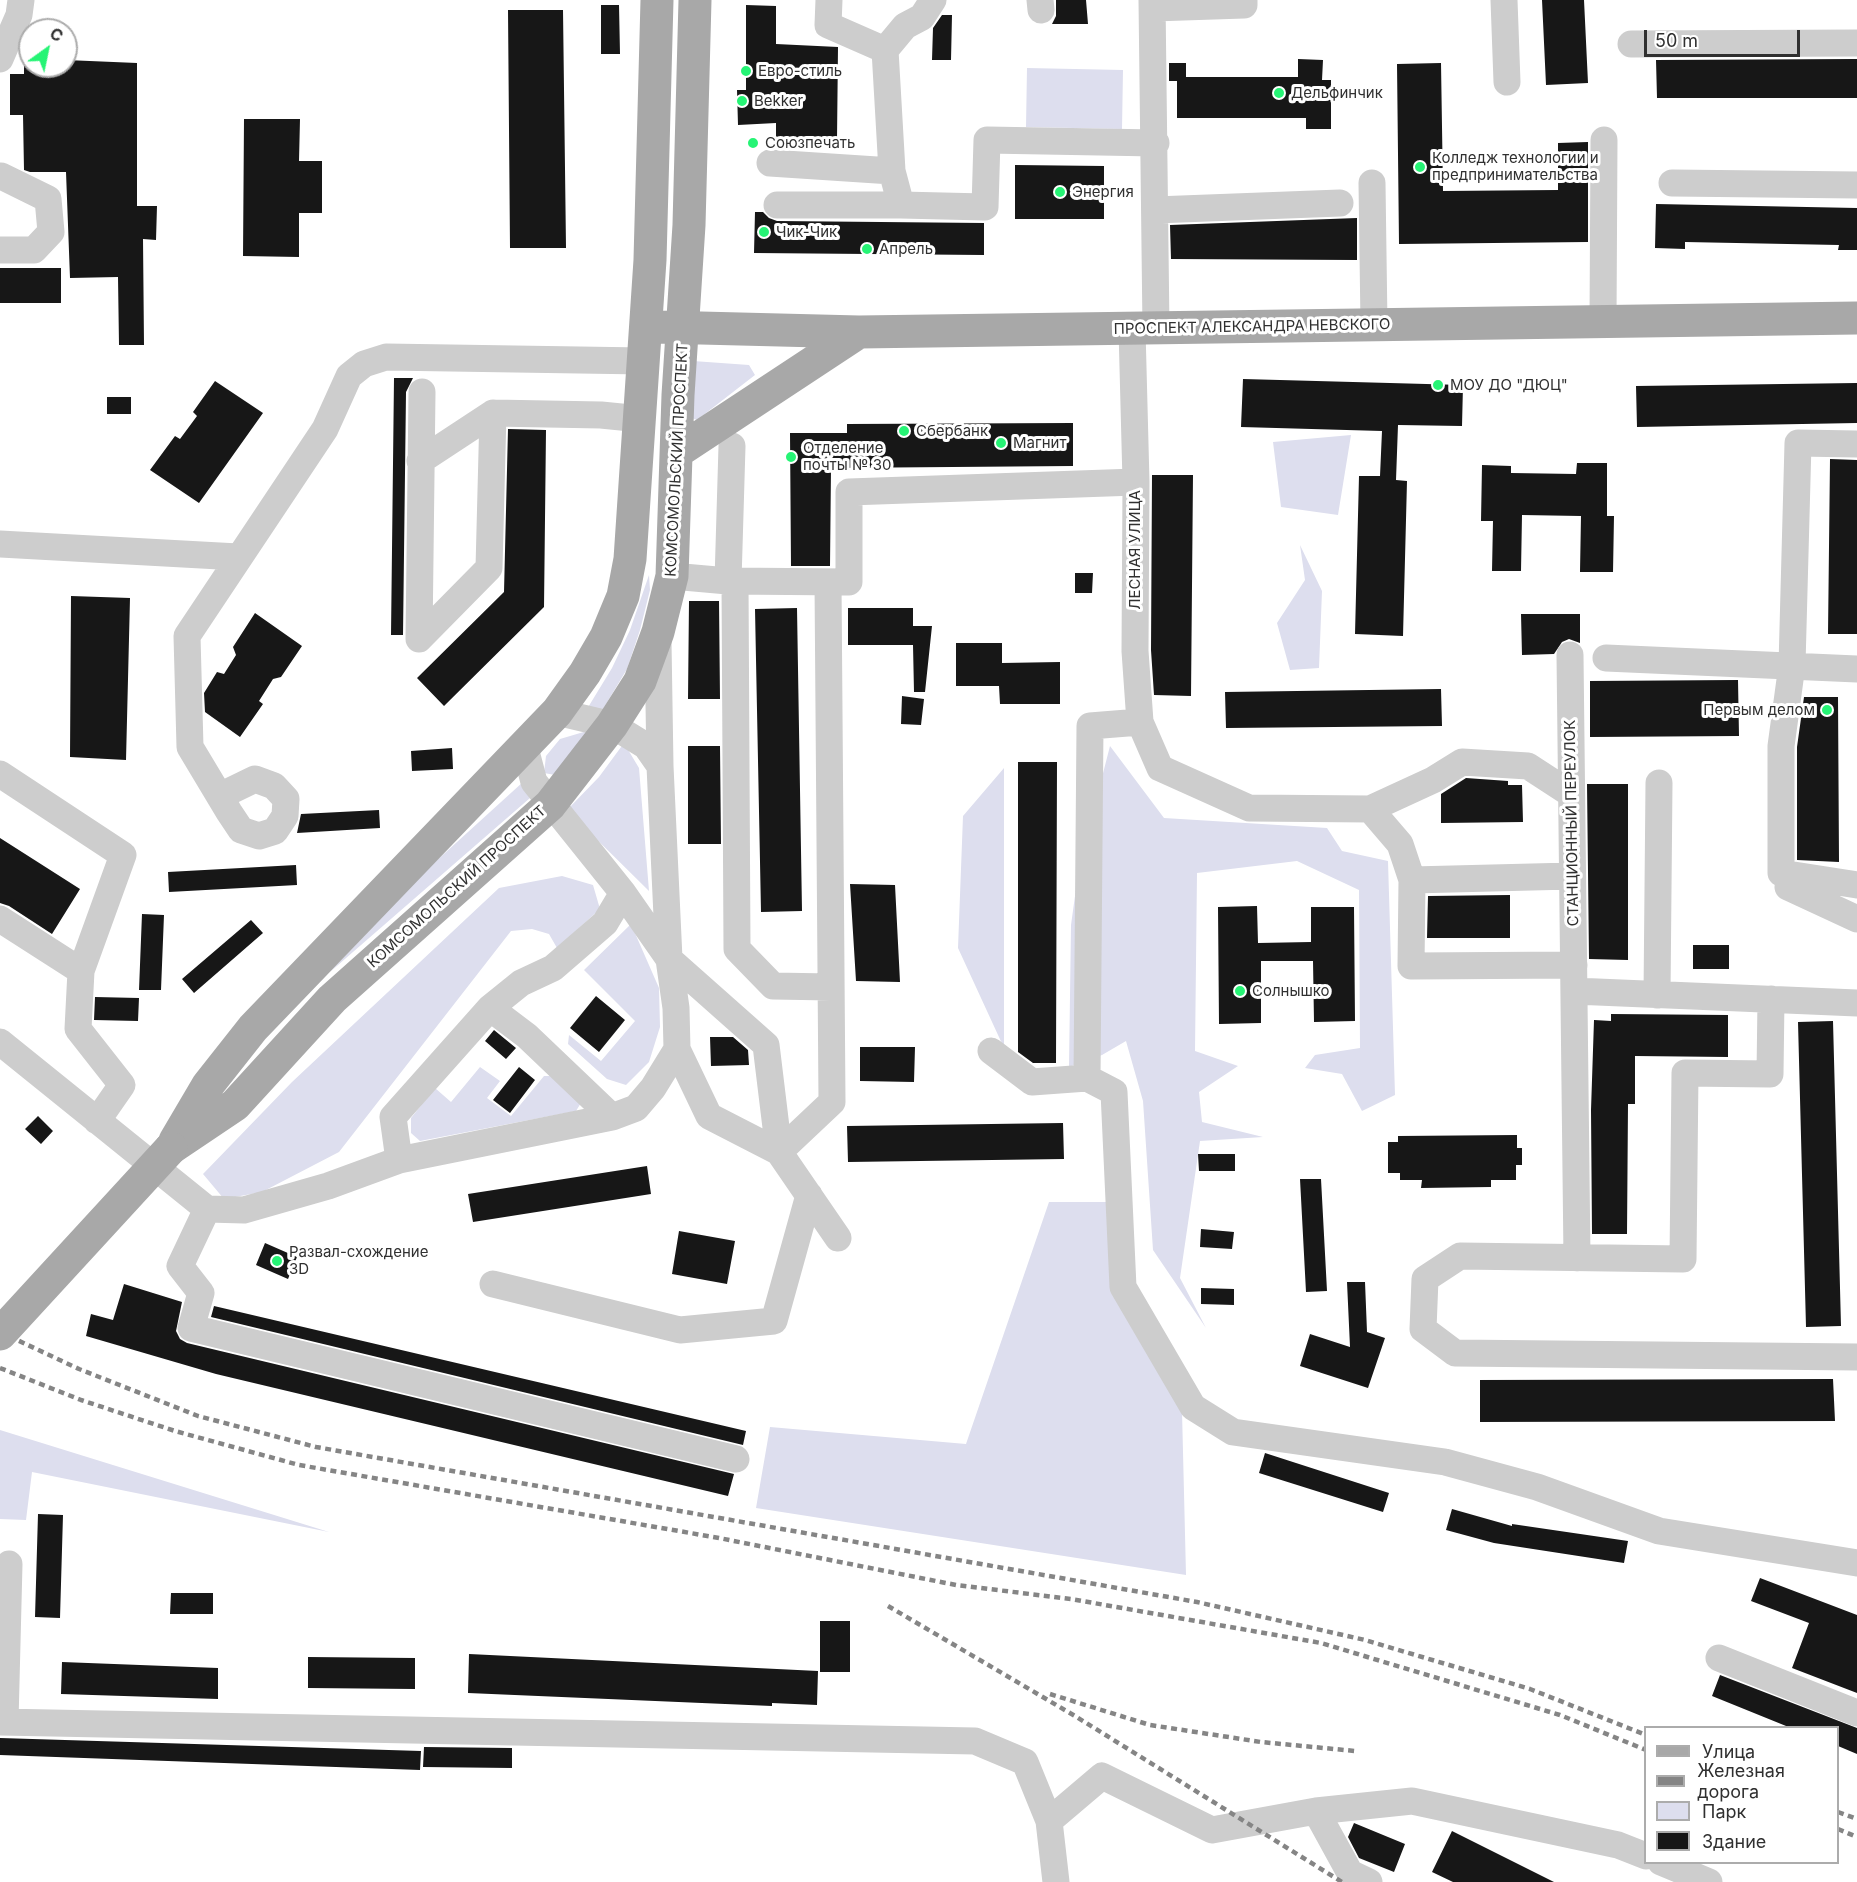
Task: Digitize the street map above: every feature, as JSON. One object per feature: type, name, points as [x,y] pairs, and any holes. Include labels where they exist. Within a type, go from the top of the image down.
[{"type":"main road","name":"КОМСОМОЛЬСКИЙ ПРОСПЕКТ","points":[[0,1334],[171,1148],[208,1085],[253,1028],[525,748],[557,712],[585,673],[606,637],[623,596],[630,560],[647,326],[657,0]]},
{"type":"main road","name":"КОМСОМОЛЬСКИЙ ПРОСПЕКТ","points":[[171,1148],[235,1105],[332,999],[550,805],[612,725],[640,681],[658,632],[672,576],[689,225],[695,0]]},
{"type":"main road","name":"ПРОСПЕКТ АЛЕКСАНДРА НЕВСКОГО","points":[[647,326],[859,332],[1857,318]]},
{"type":"main road","points":[[677,452],[859,332]]},
{"type":"street","points":[[0,59],[19,15],[21,0]]},
{"type":"street","points":[[828,0],[828,25],[885,50]]},
{"type":"street","points":[[901,205],[892,171],[885,50],[905,26],[922,17],[933,0]]},
{"type":"street","points":[[1152,4],[1244,5],[1244,0]]},
{"type":"street","points":[[1504,0],[1507,82]]},
{"type":"street","name":"ЛЕСНАЯ УЛИЦА","points":[[1152,4],[1156,143],[1155,210],[1144,329],[1136,482],[1135,651],[1140,722],[1160,768],[1249,808],[1370,809]]},
{"type":"street","points":[[1631,44],[1857,42]]},
{"type":"street","points":[[777,205],[986,207],[987,140],[1156,143]]},
{"type":"street","points":[[1603,322],[1604,140]]},
{"type":"street","points":[[770,163],[892,171]]},
{"type":"street","points":[[0,168],[48,199],[51,232],[34,250],[0,250]]},
{"type":"street","points":[[1372,183],[1374,326]]},
{"type":"street","points":[[1672,183],[1857,185]]},
{"type":"street","points":[[1155,210],[1340,203]]},
{"type":"street","points":[[220,796],[190,747],[187,636],[325,429],[349,376],[364,364],[386,357],[644,361]]},
{"type":"street","points":[[422,392],[419,639],[489,568],[493,413]]},
{"type":"street","points":[[420,461],[493,413],[601,415],[641,419]]},
{"type":"street","points":[[1857,444],[1798,443],[1792,665],[1781,746],[1781,873],[1857,885]]},
{"type":"street","points":[[732,446],[737,949],[773,986],[831,987]]},
{"type":"street","points":[[672,576],[732,581],[849,582],[849,492],[1136,482]]},
{"type":"street","points":[[0,544],[238,557]]},
{"type":"street","points":[[779,1152],[832,1102],[828,582]]},
{"type":"street","points":[[658,632],[660,766],[669,959],[676,1008],[677,1049],[709,1116],[779,1152]]},
{"type":"street","name":"СТАНЦИОННЫЙ ПЕРЕУЛОК","points":[[1570,655],[1577,1258]]},
{"type":"street","points":[[1606,658],[1857,669]]},
{"type":"street","points":[[557,712],[612,725],[646,746],[660,766]]},
{"type":"street","points":[[1087,1078],[1090,726],[1140,722]]},
{"type":"street","points":[[525,748],[534,783],[623,893],[669,959],[766,1045],[779,1152],[838,1238]]},
{"type":"street","points":[[1571,794],[1528,766],[1462,762],[1433,780],[1370,809],[1400,844],[1412,880],[1411,966],[1574,965]]},
{"type":"street","points":[[0,774],[123,855],[81,971],[78,1029],[122,1085],[97,1120]]},
{"type":"street","points":[[1657,994],[1659,783]]},
{"type":"street","points":[[1412,880],[1572,876]]},
{"type":"street","points":[[1788,887],[1857,919]]},
{"type":"street","points":[[399,1160],[393,1117],[490,1008],[521,983],[553,968],[597,931],[605,923],[623,893]]},
{"type":"street","points":[[0,919],[81,971]]},
{"type":"street","points":[[1574,991],[1857,1003]]},
{"type":"street","points":[[1771,999],[1770,1074],[1685,1073],[1683,1259],[1460,1256],[1425,1279],[1423,1329],[1455,1353],[1857,1356]]},
{"type":"street","points":[[490,1008],[527,1036],[612,1117]]},
{"type":"street","points":[[0,1042],[207,1209],[244,1210],[328,1186],[399,1160],[612,1117],[636,1108],[677,1049]]},
{"type":"street","points":[[991,1051],[1032,1082],[1087,1078],[1114,1092],[1123,1287],[1193,1407],[1233,1432],[1444,1461],[1537,1486],[1659,1531],[1857,1563]]},
{"type":"street","points":[[493,1284],[680,1330],[774,1321],[808,1195]]},
{"type":"street","points":[[207,1209],[180,1266],[201,1293],[191,1328],[736,1459]]},
{"type":"street","points":[[9,1564],[2,1722],[975,1741],[1025,1762],[1049,1821],[1056,1882]]},
{"type":"street","points":[[1719,1658],[1857,1713]]},
{"type":"street","points":[[1049,1821],[1102,1776],[1212,1830],[1316,1811],[1412,1802],[1618,1845],[1644,1855]]},
{"type":"street","points":[[1316,1811],[1350,1873],[1369,1882]]},
{"type":"street","points":[[1664,1864],[1709,1882]]},
{"type":"green space","points":[[1027,68],[1123,70],[1122,129],[1026,127]]},
{"type":"green space","points":[[693,361],[749,365],[755,375],[697,420],[683,415]]},
{"type":"green space","points":[[1351,435],[1338,515],[1281,507],[1273,442]]},
{"type":"green space","points":[[1300,545],[1322,591],[1319,668],[1290,670],[1277,623],[1305,580]]},
{"type":"green space","points":[[649,575],[650,590],[627,669],[603,709],[587,709],[612,668],[630,630]]},
{"type":"green space","points":[[587,731],[555,775],[544,773],[546,756],[560,739]]},
{"type":"green space","points":[[624,743],[639,768],[649,891],[567,810],[599,777]]},
{"type":"green space","points":[[1110,746],[1164,818],[1327,828],[1342,851],[1388,861],[1395,1095],[1362,1111],[1342,1074],[1305,1068],[1315,1055],[1360,1048],[1359,890],[1297,861],[1197,873],[1195,1051],[1238,1066],[1199,1092],[1202,1122],[1263,1137],[1200,1141],[1180,1278],[1206,1328],[1153,1250],[1143,1101],[1126,1041],[1102,1055],[1069,1067],[1071,925],[1079,867]]},
{"type":"green space","points":[[1004,768],[1004,1048],[958,948],[963,816]]},
{"type":"green space","points":[[523,782],[530,798],[330,972],[424,872]]},
{"type":"green space","points":[[562,876],[593,885],[600,909],[557,948],[549,934],[532,929],[511,931],[339,1152],[262,1192],[224,1199],[203,1174],[292,1082],[499,888]]},
{"type":"green space","points":[[631,924],[659,988],[660,1027],[649,1062],[626,1085],[607,1079],[568,1044],[569,1035],[601,1061],[635,1021],[584,970]]},
{"type":"green space","points":[[480,1067],[500,1081],[487,1098],[511,1116],[544,1076],[558,1076],[584,1098],[576,1111],[420,1141],[411,1133],[411,1118],[435,1088],[451,1102]]},
{"type":"green space","points":[[1049,1202],[1106,1202],[1112,1286],[1181,1370],[1186,1575],[756,1508],[770,1427],[966,1444]]},
{"type":"green space","points":[[0,1430],[329,1532],[32,1472],[26,1520],[0,1519]]},
{"type":"building","points":[[1056,0],[1086,0],[1088,24],[1052,24],[1056,16]]},
{"type":"building","points":[[1542,0],[1584,0],[1588,83],[1546,85]]},
{"type":"building","points":[[601,5],[619,5],[620,54],[601,54]]},
{"type":"building","points":[[746,5],[776,6],[776,44],[838,47],[837,139],[776,139],[776,123],[738,125],[737,90],[746,90]]},
{"type":"building","points":[[508,10],[563,10],[566,248],[510,248]]},
{"type":"building","points":[[942,15],[952,15],[951,60],[932,60],[933,28]]},
{"type":"building","points":[[1298,59],[1323,60],[1322,80],[1331,80],[1331,129],[1306,129],[1306,118],[1177,118],[1177,81],[1169,81],[1169,63],[1186,63],[1186,77],[1298,77]]},
{"type":"building","points":[[1857,59],[1857,98],[1657,98],[1656,60]]},
{"type":"building","points":[[78,61],[137,63],[137,206],[157,206],[156,240],[143,239],[144,345],[119,345],[118,277],[70,278],[66,172],[24,170],[23,115],[10,115],[10,74],[18,74],[18,78],[78,78]]},
{"type":"building","name":"Колледж технологии и предпринимательства","points":[[1441,63],[1443,191],[1558,190],[1558,143],[1588,142],[1588,242],[1399,244],[1397,64]]},
{"type":"building","points":[[244,119],[300,119],[299,161],[322,161],[322,213],[299,213],[299,257],[243,256]]},
{"type":"building","name":"Энергия","points":[[1015,165],[1104,166],[1104,219],[1015,219]]},
{"type":"building","points":[[1656,204],[1857,208],[1857,250],[1838,250],[1839,245],[1685,242],[1685,249],[1655,248]]},
{"type":"building","points":[[755,212],[763,212],[769,218],[777,221],[984,223],[984,255],[754,253]]},
{"type":"building","points":[[1357,218],[1357,260],[1171,259],[1170,225]]},
{"type":"building","points":[[0,268],[61,268],[61,303],[0,303]]},
{"type":"building","points":[[394,378],[413,378],[406,392],[403,635],[391,635]]},
{"type":"building","points":[[1243,379],[1463,385],[1462,426],[1398,425],[1396,480],[1407,481],[1403,636],[1355,634],[1359,476],[1380,476],[1382,431],[1241,427]]},
{"type":"building","points":[[215,381],[263,413],[199,503],[150,470],[175,436],[180,439],[197,416],[193,412]]},
{"type":"building","points":[[1857,383],[1857,423],[1637,427],[1636,386]]},
{"type":"building","points":[[107,397],[131,397],[131,414],[107,414]]},
{"type":"building","points":[[1073,423],[1073,466],[831,468],[830,566],[791,566],[790,433],[847,433],[847,424]]},
{"type":"building","points":[[508,429],[546,430],[544,607],[444,706],[417,678],[504,592]]},
{"type":"building","points":[[1830,459],[1857,460],[1857,634],[1828,634]]},
{"type":"building","points":[[1577,463],[1607,463],[1607,516],[1614,516],[1613,572],[1580,572],[1581,516],[1522,515],[1521,571],[1492,571],[1493,521],[1481,521],[1482,465],[1511,466],[1511,473],[1576,474]]},
{"type":"building","points":[[1152,475],[1193,475],[1191,696],[1154,695],[1151,650]]},
{"type":"building","points":[[1075,573],[1093,573],[1092,593],[1075,593]]},
{"type":"building","points":[[71,596],[130,598],[126,760],[70,757]]},
{"type":"building","points":[[689,601],[719,601],[720,699],[688,699]]},
{"type":"building","points":[[797,608],[802,911],[761,912],[755,609]]},
{"type":"building","points":[[848,608],[913,608],[913,626],[932,626],[925,692],[914,692],[913,645],[848,645]]},
{"type":"building","points":[[255,613],[302,646],[281,677],[273,679],[259,701],[263,704],[240,737],[205,712],[204,693],[217,672],[224,674],[236,655],[233,647]]},
{"type":"building","points":[[1521,614],[1580,614],[1580,643],[1569,639],[1562,642],[1554,654],[1522,655]]},
{"type":"building","points":[[956,643],[1002,643],[1002,663],[1060,662],[1060,704],[1000,704],[999,686],[956,686]]},
{"type":"building","points":[[1738,680],[1739,736],[1590,737],[1590,681]]},
{"type":"building","points":[[1441,689],[1442,726],[1226,728],[1225,692]]},
{"type":"building","points":[[902,696],[924,699],[921,725],[901,724]]},
{"type":"building","points":[[1804,697],[1838,697],[1839,862],[1797,860],[1797,747]]},
{"type":"building","points":[[688,746],[720,746],[721,844],[688,844]]},
{"type":"building","points":[[452,748],[453,769],[412,771],[411,751]]},
{"type":"building","points":[[1018,762],[1057,762],[1056,1063],[1033,1063],[1018,1052]]},
{"type":"building","points":[[1466,778],[1508,781],[1508,785],[1522,785],[1523,822],[1441,823],[1441,794]]},
{"type":"building","points":[[1587,784],[1628,784],[1628,960],[1589,959]]},
{"type":"building","points":[[379,810],[380,828],[297,833],[301,814]]},
{"type":"building","points":[[0,838],[80,889],[52,934],[9,906],[0,903]]},
{"type":"building","points":[[296,865],[297,885],[169,892],[168,872]]},
{"type":"building","points":[[850,884],[895,885],[900,982],[856,981]]},
{"type":"building","points":[[1510,895],[1510,938],[1427,938],[1428,896]]},
{"type":"building","name":"Солнышко","points":[[1257,906],[1258,943],[1311,942],[1311,907],[1354,907],[1355,1021],[1314,1022],[1313,961],[1261,961],[1261,1023],[1219,1024],[1218,907]]},
{"type":"building","points":[[142,914],[164,915],[161,990],[139,990]]},
{"type":"building","points":[[251,920],[263,933],[194,993],[182,979]]},
{"type":"building","points":[[1693,945],[1729,945],[1729,969],[1693,969]]},
{"type":"building","points":[[596,996],[625,1020],[599,1052],[570,1028]]},
{"type":"building","points":[[95,997],[139,998],[138,1021],[94,1020]]},
{"type":"building","points":[[1611,1014],[1728,1015],[1728,1057],[1635,1056],[1635,1104],[1628,1104],[1627,1234],[1592,1234],[1591,1110],[1594,1020],[1611,1021]]},
{"type":"building","points":[[1833,1021],[1841,1326],[1806,1327],[1798,1022]]},
{"type":"building","points":[[494,1030],[516,1048],[506,1059],[485,1041]]},
{"type":"building","points":[[710,1037],[733,1037],[748,1050],[749,1065],[711,1066]]},
{"type":"building","points":[[860,1047],[915,1047],[914,1082],[860,1081]]},
{"type":"building","points":[[519,1067],[535,1080],[510,1113],[493,1100]]},
{"type":"building","points":[[38,1116],[53,1131],[41,1144],[25,1129]]},
{"type":"building","points":[[1063,1123],[1064,1159],[848,1162],[847,1126]]},
{"type":"building","points":[[1517,1135],[1517,1148],[1522,1148],[1522,1165],[1516,1165],[1516,1180],[1491,1180],[1491,1187],[1421,1188],[1422,1180],[1400,1180],[1400,1173],[1388,1173],[1388,1142],[1398,1142],[1398,1136]]},
{"type":"building","points":[[1198,1154],[1235,1154],[1235,1171],[1199,1171]]},
{"type":"building","points":[[647,1166],[651,1194],[473,1222],[468,1194]]},
{"type":"building","points":[[1300,1179],[1321,1179],[1327,1291],[1306,1292]]},
{"type":"building","points":[[1201,1229],[1234,1232],[1232,1249],[1200,1247]]},
{"type":"building","points":[[679,1231],[735,1241],[727,1284],[672,1274]]},
{"type":"building","name":"Развал-схождение 3D","points":[[265,1243],[297,1257],[288,1279],[256,1265]]},
{"type":"building","points":[[1347,1282],[1365,1282],[1367,1332],[1385,1338],[1368,1388],[1300,1366],[1310,1334],[1350,1347]]},
{"type":"building","points":[[124,1284],[182,1302],[176,1331],[180,1339],[187,1343],[734,1474],[728,1496],[216,1374],[86,1336],[91,1314],[113,1320]]},
{"type":"building","points":[[1201,1288],[1234,1289],[1234,1305],[1201,1304]]},
{"type":"building","points":[[214,1306],[746,1431],[743,1445],[211,1317]]},
{"type":"building","points":[[1833,1379],[1835,1421],[1480,1422],[1480,1380]]},
{"type":"building","points":[[1265,1453],[1389,1493],[1383,1512],[1259,1473]]},
{"type":"building","points":[[1452,1509],[1512,1526],[1512,1524],[1628,1541],[1624,1563],[1494,1543],[1446,1530]]},
{"type":"building","points":[[38,1514],[63,1515],[60,1618],[35,1617]]},
{"type":"building","points":[[1760,1578],[1857,1615],[1857,1693],[1792,1668],[1809,1623],[1751,1601]]},
{"type":"building","points":[[171,1593],[213,1593],[213,1614],[170,1614]]},
{"type":"building","points":[[820,1621],[850,1621],[850,1672],[820,1672]]},
{"type":"building","points":[[469,1654],[818,1671],[817,1705],[772,1703],[772,1706],[468,1693]]},
{"type":"building","points":[[308,1657],[415,1658],[415,1689],[308,1688]]},
{"type":"building","points":[[62,1662],[218,1668],[218,1699],[61,1694]]},
{"type":"building","points":[[1720,1675],[1857,1728],[1857,1754],[1839,1746],[1839,1726],[1786,1726],[1712,1696]]},
{"type":"building","points":[[0,1738],[421,1751],[420,1770],[0,1755]]},
{"type":"building","points":[[424,1747],[512,1748],[512,1768],[423,1767]]},
{"type":"building","points":[[1354,1823],[1405,1844],[1394,1872],[1359,1858],[1348,1837]]},
{"type":"building","points":[[1452,1831],[1554,1882],[1453,1882],[1432,1872]]},
{"type":"railway","points":[[0,1332],[79,1369],[198,1416],[316,1447],[1197,1602],[1365,1640],[1530,1689],[1644,1734]]},
{"type":"railway","points":[[0,1368],[81,1400],[175,1431],[299,1465],[719,1538],[956,1585],[1071,1599],[1321,1643],[1560,1715],[1644,1749]]},
{"type":"railway","points":[[888,1606],[1075,1716],[1342,1882]]},
{"type":"railway","points":[[1050,1694],[1150,1725],[1261,1742],[1355,1751]]},
{"type":"railway","points":[[1839,1812],[1857,1819]]},
{"type":"railway","points":[[1839,1829],[1857,1837]]},
{"type":"place","name":"Евро-стиль","points":[[746,71]]},
{"type":"place","name":"Дельфинчик","points":[[1279,93]]},
{"type":"place","name":"Bekker","points":[[742,101]]},
{"type":"place","name":"Союзпечать","points":[[753,143]]},
{"type":"place","name":"Колледж технологии и предпринимательства","points":[[1420,167]]},
{"type":"place","name":"Энергия","points":[[1060,192]]},
{"type":"place","name":"Чик-Чик","points":[[764,232]]},
{"type":"place","name":"Апрель","points":[[867,249]]},
{"type":"place","name":"МОУ ДО \"ДЮЦ\"","points":[[1438,385]]},
{"type":"place","name":"Сбербанк","points":[[904,431]]},
{"type":"place","name":"Магнит","points":[[1001,443]]},
{"type":"place","name":"Отделение почты № 30","points":[[791,457]]},
{"type":"place","name":"Первым делом","points":[[1827,710]]},
{"type":"place","name":"Солнышко","points":[[1240,991]]},
{"type":"place","name":"Развал-схождение 3D","points":[[277,1261]]}]
